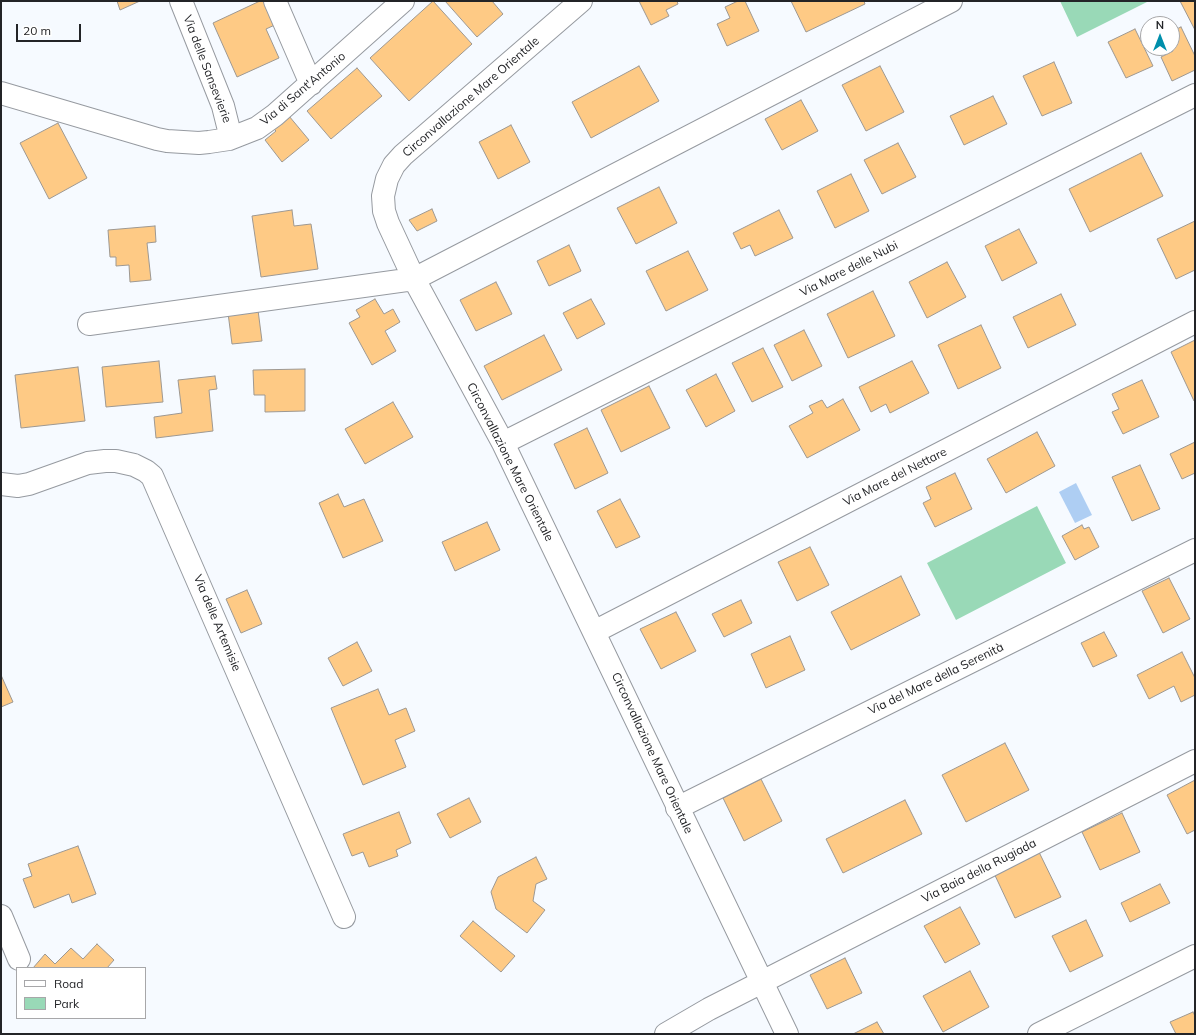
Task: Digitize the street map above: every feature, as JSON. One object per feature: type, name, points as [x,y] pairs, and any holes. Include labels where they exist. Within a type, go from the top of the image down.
[{"type":"street","name":"Via delle Sansevierie","points":[[181,1],[223,106],[232,138]]},
{"type":"street","points":[[275,1],[311,84]]},
{"type":"street","name":"Via di Sant'Antonio","points":[[1,93],[167,141],[199,143],[232,138],[264,124],[403,1]]},
{"type":"street","name":"Circonvallazione Mare Orientale","points":[[581,1],[409,150],[394,165],[385,186],[383,196],[384,211],[414,279],[503,443],[677,808],[787,1034]]},
{"type":"street","points":[[89,324],[414,279],[951,1]]},
{"type":"street","name":"Via Mare delle Nubi","points":[[503,443],[1195,95]]},
{"type":"street","name":"Via Mare del Nettare","points":[[594,632],[1195,322]]},
{"type":"street","name":"Via delle Artemisie","points":[[1,484],[18,486],[29,484],[88,464],[105,461],[134,464],[152,476],[344,917]]},
{"type":"street","name":"Via del Mare della Serenità","points":[[677,808],[1195,550]]},
{"type":"street","name":"Via Baia della Rugiada","points":[[762,982],[1195,761]]},
{"type":"street","points":[[1,916],[19,959]]},
{"type":"street","points":[[1039,1034],[1195,956]]},
{"type":"street","points":[[666,1034],[762,982]]},
{"type":"green space","points":[[1060,1],[1149,1],[1077,37]]},
{"type":"green space","points":[[1037,506],[1066,563],[956,620],[927,563]]},
{"type":"water","points":[[1076,483],[1092,515],[1075,523],[1059,492]]},
{"type":"building","points":[[117,1],[140,1],[120,10]]},
{"type":"building","points":[[260,1],[267,1],[277,24],[266,29],[279,58],[237,77],[213,23]]},
{"type":"building","points":[[433,1],[472,44],[409,101],[370,58]]},
{"type":"building","points":[[445,1],[492,1],[503,14],[477,37]]},
{"type":"building","points":[[639,1],[677,1],[678,4],[666,10],[669,16],[651,25]]},
{"type":"building","points":[[738,1],[745,1],[759,31],[727,46],[717,24],[730,18],[725,7]]},
{"type":"building","points":[[791,1],[864,1],[865,4],[806,32]]},
{"type":"building","points":[[1180,1],[1195,1],[1195,30]]},
{"type":"building","points":[[1180,27],[1195,56],[1195,70],[1172,81],[1161,57],[1180,56]]},
{"type":"building","points":[[1135,29],[1140,39],[1140,56],[1148,56],[1153,66],[1126,78],[1108,42]]},
{"type":"building","points":[[1054,62],[1072,103],[1042,116],[1023,76]]},
{"type":"building","points":[[639,66],[659,101],[591,138],[572,102]]},
{"type":"building","points":[[880,66],[904,112],[866,131],[842,85]]},
{"type":"building","points":[[357,68],[382,96],[331,139],[307,111]]},
{"type":"building","points":[[993,96],[1007,124],[964,145],[950,116]]},
{"type":"building","points":[[801,100],[818,131],[782,150],[765,119]]},
{"type":"building","points":[[289,116],[309,140],[282,162],[265,140],[276,131],[274,129]]},
{"type":"building","points":[[58,123],[87,178],[49,199],[20,143]]},
{"type":"building","points":[[511,125],[530,162],[498,179],[479,142]]},
{"type":"building","points":[[898,143],[916,177],[882,194],[864,160]]},
{"type":"building","points":[[1141,153],[1163,196],[1090,232],[1069,189]]},
{"type":"building","points":[[851,174],[869,211],[835,228],[817,191]]},
{"type":"building","points":[[659,187],[677,223],[636,244],[617,208]]},
{"type":"building","points":[[432,209],[437,221],[417,231],[409,220]]},
{"type":"building","points":[[292,210],[294,226],[311,224],[318,269],[261,277],[252,216]]},
{"type":"building","points":[[779,210],[793,238],[755,256],[750,245],[741,249],[733,233]]},
{"type":"building","points":[[1195,221],[1195,270],[1176,279],[1157,239]]},
{"type":"building","points":[[155,226],[156,242],[147,243],[151,280],[130,282],[129,265],[116,266],[116,257],[110,257],[108,230]]},
{"type":"building","points":[[1019,229],[1037,263],[1002,281],[985,246]]},
{"type":"building","points":[[569,245],[581,271],[549,286],[537,261]]},
{"type":"building","points":[[688,251],[708,290],[666,311],[646,271]]},
{"type":"building","points":[[947,262],[966,297],[927,318],[909,282]]},
{"type":"building","points":[[496,282],[512,314],[476,331],[460,300]]},
{"type":"building","points":[[873,291],[895,336],[848,358],[827,314]]},
{"type":"building","points":[[1061,294],[1076,325],[1028,348],[1013,317]]},
{"type":"building","points":[[375,299],[384,314],[393,309],[400,322],[385,331],[396,351],[372,365],[349,323],[360,317],[356,310]]},
{"type":"building","points":[[591,299],[605,324],[577,339],[563,313]]},
{"type":"building","points":[[258,310],[262,341],[232,344],[228,313]]},
{"type":"building","points":[[981,325],[1001,368],[958,389],[938,345]]},
{"type":"building","points":[[804,330],[822,366],[792,381],[774,345]]},
{"type":"building","points":[[544,335],[562,370],[502,400],[484,366]]},
{"type":"building","points":[[1195,340],[1195,400],[1194,401],[1171,352]]},
{"type":"building","points":[[763,348],[783,387],[752,402],[732,363]]},
{"type":"building","points":[[159,361],[163,402],[106,407],[102,367]]},
{"type":"building","points":[[912,361],[929,393],[890,413],[886,404],[871,412],[859,387]]},
{"type":"building","points":[[78,367],[85,421],[21,428],[15,375]]},
{"type":"building","points":[[305,369],[305,411],[265,412],[265,395],[254,395],[253,370]]},
{"type":"building","points":[[716,374],[735,411],[706,427],[686,390]]},
{"type":"building","points":[[215,376],[217,389],[209,390],[213,431],[156,438],[154,417],[182,413],[178,380]]},
{"type":"building","points":[[1142,380],[1159,417],[1123,434],[1112,412],[1119,409],[1112,394]]},
{"type":"building","points":[[649,386],[670,428],[621,452],[601,410]]},
{"type":"building","points":[[843,399],[860,430],[807,458],[789,426],[813,413],[809,406],[822,400],[827,408]]},
{"type":"building","points":[[393,402],[413,437],[365,464],[345,429]]},
{"type":"building","points":[[587,428],[608,473],[575,489],[554,444]]},
{"type":"building","points":[[1037,432],[1055,466],[1006,493],[987,459]]},
{"type":"building","points":[[1195,442],[1195,473],[1182,479],[1170,454]]},
{"type":"building","points":[[1140,465],[1160,509],[1132,521],[1112,477]]},
{"type":"building","points":[[955,473],[972,509],[935,527],[923,503],[931,499],[926,487]]},
{"type":"building","points":[[338,494],[344,507],[364,499],[383,541],[343,558],[319,503]]},
{"type":"building","points":[[620,499],[640,537],[616,548],[597,511]]},
{"type":"building","points":[[487,522],[500,550],[455,571],[442,542]]},
{"type":"building","points":[[1082,525],[1084,529],[1089,527],[1099,547],[1075,560],[1062,536]]},
{"type":"building","points":[[810,547],[829,585],[797,601],[778,562]]},
{"type":"building","points":[[901,576],[920,615],[851,650],[831,612]]},
{"type":"building","points":[[1169,578],[1190,619],[1163,633],[1142,591]]},
{"type":"building","points":[[247,590],[262,624],[241,633],[226,599]]},
{"type":"building","points":[[741,600],[752,623],[724,637],[712,614]]},
{"type":"building","points":[[676,612],[696,651],[661,669],[640,629]]},
{"type":"building","points":[[1104,632],[1117,656],[1093,667],[1081,643]]},
{"type":"building","points":[[790,636],[805,670],[766,688],[751,654]]},
{"type":"building","points":[[357,642],[372,671],[343,686],[328,658]]},
{"type":"building","points":[[1182,652],[1195,678],[1195,695],[1181,702],[1174,686],[1149,699],[1137,675]]},
{"type":"building","points":[[1,675],[13,702],[1,707]]},
{"type":"building","points":[[378,689],[389,715],[406,708],[415,731],[395,740],[406,767],[363,785],[331,708]]},
{"type":"building","points":[[1005,743],[1029,790],[966,822],[942,775]]},
{"type":"building","points":[[761,779],[782,821],[744,841],[723,798]]},
{"type":"building","points":[[1195,780],[1195,830],[1187,834],[1167,795]]},
{"type":"building","points":[[469,798],[481,822],[450,838],[437,814]]},
{"type":"building","points":[[905,800],[922,834],[843,873],[826,839]]},
{"type":"building","points":[[399,812],[411,843],[396,850],[398,856],[369,867],[363,852],[352,856],[343,834]]},
{"type":"building","points":[[1122,813],[1140,852],[1100,870],[1082,832]]},
{"type":"building","points":[[78,846],[96,894],[72,903],[69,894],[34,908],[23,879],[32,876],[28,864]]},
{"type":"building","points":[[1037,848],[1061,897],[1015,918],[992,869]]},
{"type":"building","points":[[536,857],[547,879],[536,884],[533,901],[545,910],[527,933],[496,909],[491,892],[498,877]]},
{"type":"building","points":[[1160,884],[1170,903],[1130,922],[1121,903]]},
{"type":"building","points":[[960,907],[980,944],[945,963],[924,926]]},
{"type":"building","points":[[1086,920],[1103,956],[1070,972],[1052,936]]},
{"type":"building","points":[[473,921],[515,956],[501,972],[460,936]]},
{"type":"building","points":[[97,944],[114,960],[108,967],[34,967],[45,954],[55,964],[71,948],[83,959]]},
{"type":"building","points":[[845,958],[862,993],[827,1009],[810,975]]},
{"type":"building","points":[[970,971],[989,1007],[943,1032],[923,996]]},
{"type":"building","points":[[1193,1012],[1195,1016],[1195,1034],[1176,1034],[1170,1022]]},
{"type":"building","points":[[877,1022],[884,1034],[853,1034]]}]
